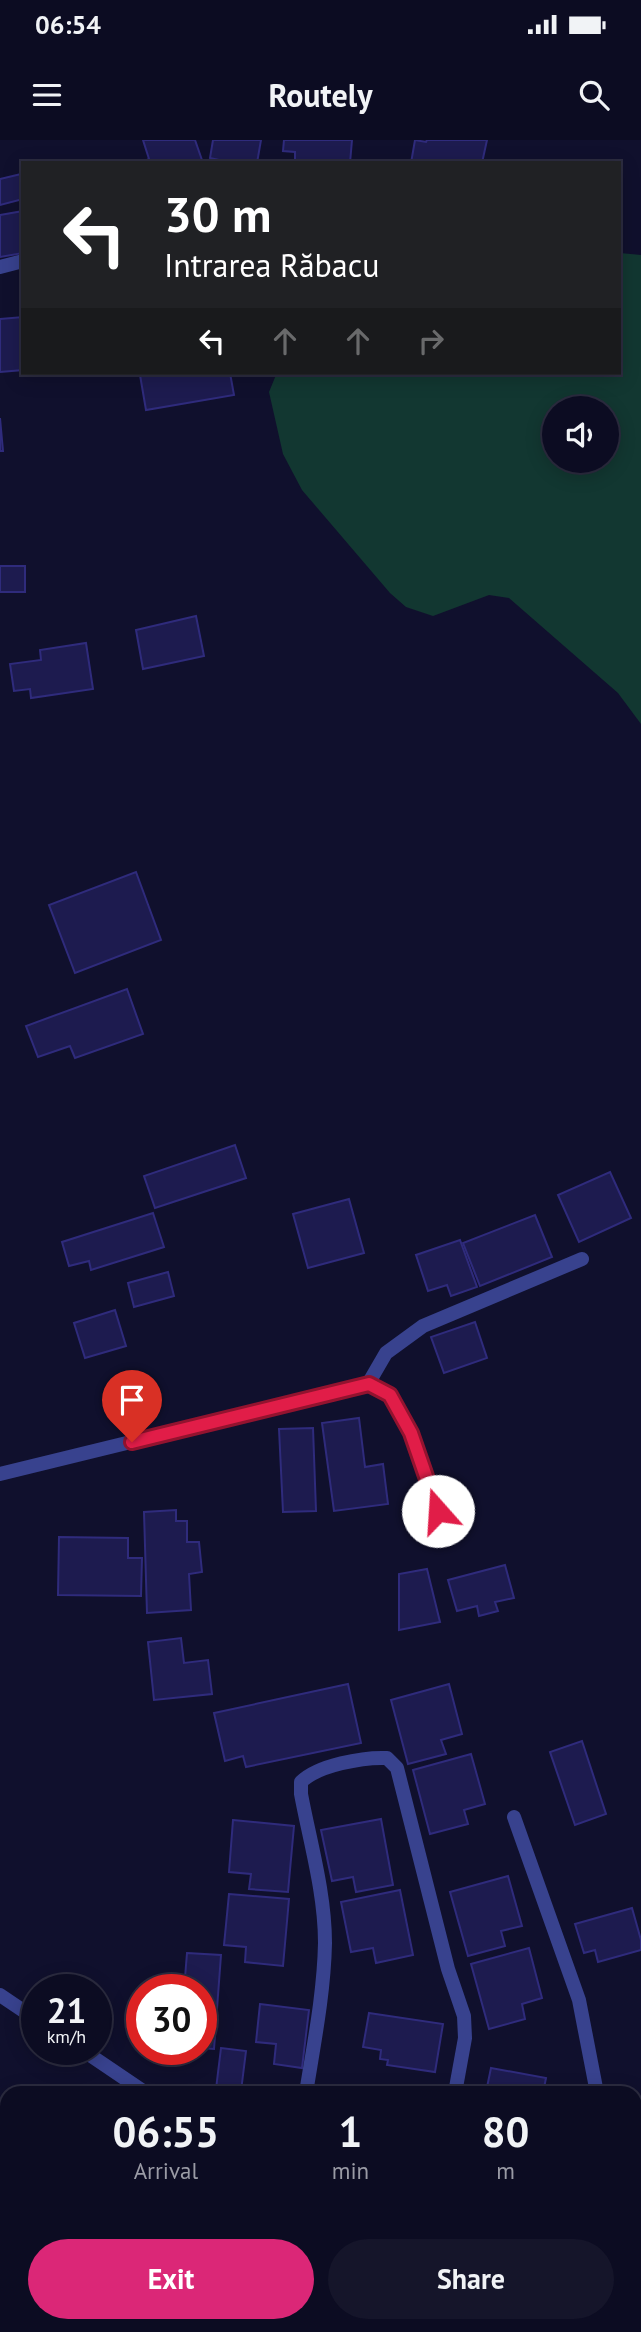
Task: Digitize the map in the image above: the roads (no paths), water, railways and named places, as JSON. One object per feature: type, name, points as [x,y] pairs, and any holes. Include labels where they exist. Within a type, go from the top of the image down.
[{"type":"street","points":[[0,267],[21,262]]},
{"type":"street","points":[[369,1384],[386,1353],[423,1326],[582,1259]]},
{"type":"street","points":[[0,1474],[369,1384],[390,1395],[411,1433],[438,1511]]},
{"type":"street","points":[[307,2086],[323,1980],[325,1942],[322,1902],[301,1782],[311,1772],[372,1757],[387,1758],[397,1768],[448,1969],[464,2016],[465,2038],[456,2086]]},
{"type":"street","points":[[514,1817],[579,2000],[596,2086]]},
{"type":"street","points":[[0,1995],[21,2009]]},
{"type":"street","points":[[105,2065],[136,2086]]}]
